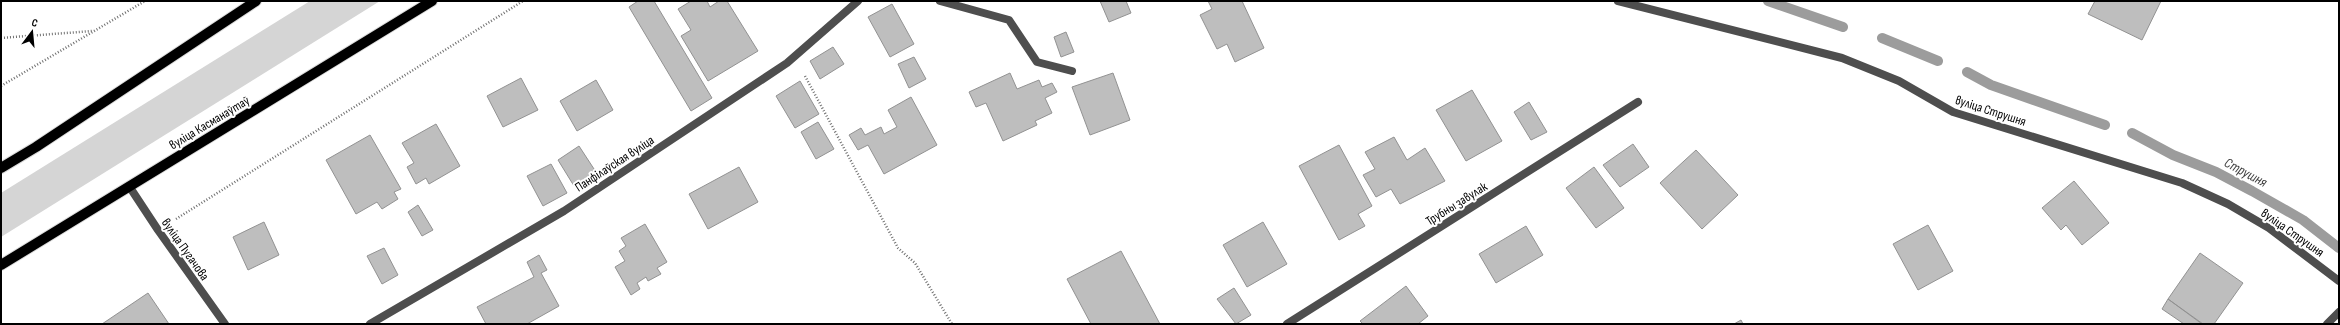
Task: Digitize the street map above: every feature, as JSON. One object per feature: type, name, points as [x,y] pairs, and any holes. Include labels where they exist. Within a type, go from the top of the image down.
[{"type":"main road","points":[[1,168],[36,147],[256,1]]},
{"type":"main road","name":"вуліца Касманаўтаў","points":[[1,265],[432,1]]},
{"type":"street","name":"Панфілаўская вуліца","points":[[370,324],[564,211],[795,56],[858,1]]},
{"type":"street","points":[[940,1],[1009,20],[1037,62],[1072,71]]},
{"type":"street","name":"вуліца Струшня","points":[[1618,1],[1842,58],[1899,81],[1953,112],[2182,183],[2228,204],[2269,228],[2339,281]]},
{"type":"street","name":"Трубны завулак","points":[[1287,324],[1638,102]]},
{"type":"street","name":"вуліца Пугачова","points":[[129,186],[158,230],[225,324]]},
{"type":"street","points":[[2327,324],[2339,312]]},
{"type":"path","points":[[1,86],[145,1]]},
{"type":"path","points":[[158,230],[523,1]]},
{"type":"path","points":[[1,38],[95,30]]},
{"type":"path","points":[[795,56],[898,248],[916,263],[952,324]]},
{"type":"shaded area","points":[[310,1],[380,1],[1,237],[1,193]]},
{"type":"building","points":[[638,1],[654,1],[712,98],[691,111],[629,7]]},
{"type":"building","points":[[691,1],[707,1],[710,7],[719,1],[727,1],[758,51],[708,81],[681,36],[691,30],[678,9]]},
{"type":"building","points":[[1100,1],[1126,1],[1131,13],[1109,22]]},
{"type":"building","points":[[1208,1],[1242,1],[1264,48],[1235,62],[1227,44],[1217,49],[1200,15],[1212,9]]},
{"type":"building","points":[[2095,1],[2161,1],[2142,40],[2088,14]]},
{"type":"building","points":[[892,4],[914,44],[890,57],[868,17]]},
{"type":"building","points":[[1066,32],[1074,52],[1061,57],[1054,37]]},
{"type":"building","points":[[833,47],[844,64],[820,79],[810,61]]},
{"type":"building","points":[[914,57],[926,79],[909,88],[898,64]]},
{"type":"building","points":[[1010,73],[1017,89],[1039,80],[1042,87],[1052,83],[1057,92],[1045,98],[1052,113],[1035,121],[1037,125],[1003,141],[986,103],[976,107],[969,92]]},
{"type":"building","points":[[1113,73],[1130,120],[1090,135],[1072,87]]},
{"type":"building","points":[[521,78],[538,110],[503,127],[487,96]]},
{"type":"building","points":[[596,80],[613,110],[577,131],[560,101]]},
{"type":"building","points":[[800,81],[819,114],[795,128],[776,96]]},
{"type":"building","points":[[1472,90],[1502,141],[1466,161],[1436,110]]},
{"type":"building","points":[[911,97],[937,145],[884,174],[868,145],[858,150],[849,135],[861,128],[865,135],[881,127],[884,134],[897,127],[888,110]]},
{"type":"building","points":[[1529,102],[1547,132],[1531,140],[1514,112]]},
{"type":"building","points":[[818,122],[834,149],[816,159],[801,132]]},
{"type":"building","points":[[436,124],[460,166],[429,184],[426,178],[416,184],[407,167],[414,163],[402,143]]},
{"type":"building","points":[[370,135],[401,189],[394,192],[398,199],[382,209],[377,202],[356,214],[326,160]]},
{"type":"building","points":[[1394,137],[1407,160],[1425,148],[1445,181],[1400,204],[1391,189],[1376,197],[1363,175],[1375,169],[1365,152]]},
{"type":"building","points":[[1633,144],[1649,167],[1620,187],[1603,165]]},
{"type":"building","points":[[1339,145],[1372,206],[1358,214],[1365,226],[1339,240],[1299,166]]},
{"type":"building","points":[[579,146],[596,172],[574,186],[558,160]]},
{"type":"building","points":[[1696,150],[1738,195],[1702,229],[1660,183]]},
{"type":"building","points":[[551,164],[567,193],[543,206],[527,176]]},
{"type":"building","points":[[739,167],[758,202],[708,229],[689,194]]},
{"type":"building","points":[[1594,167],[1624,208],[1596,228],[1566,188]]},
{"type":"building","points":[[2074,181],[2109,223],[2082,245],[2066,225],[2061,230],[2042,208]]},
{"type":"building","points":[[418,205],[433,230],[422,236],[408,212]]},
{"type":"building","points":[[264,222],[279,255],[248,270],[233,237]]},
{"type":"building","points":[[1263,222],[1287,264],[1247,287],[1223,245]]},
{"type":"building","points":[[645,224],[667,262],[657,268],[661,274],[648,281],[646,277],[637,283],[640,289],[631,295],[615,267],[625,261],[619,251],[626,246],[621,238]]},
{"type":"building","points":[[1928,225],[1953,271],[1918,290],[1893,244]]},
{"type":"building","points":[[1526,226],[1543,255],[1496,283],[1479,254]]},
{"type":"building","points":[[384,248],[398,275],[382,284],[367,256]]},
{"type":"building","points":[[1121,251],[1160,324],[1091,324],[1067,279]]},
{"type":"building","points":[[2200,253],[2243,283],[2214,324],[2203,324],[2168,299]]},
{"type":"building","points":[[539,255],[547,270],[541,273],[559,306],[527,324],[486,324],[477,307],[534,277],[527,262]]},
{"type":"building","points":[[1406,286],[1428,316],[1418,324],[1363,324],[1360,321]]},
{"type":"building","points":[[1234,288],[1251,315],[1236,324],[1217,299]]},
{"type":"building","points":[[148,293],[169,324],[102,324]]},
{"type":"building","points":[[2168,299],[2202,324],[2184,324],[2162,309]]},
{"type":"building","points":[[1741,320],[1743,324],[1734,324]]},
{"type":"waterway","name":"Струшня","points":[[1768,1],[1843,27]]},
{"type":"waterway","name":"Струшня","points":[[1882,38],[1938,61]]},
{"type":"waterway","name":"Струшня","points":[[1967,72],[1991,85],[2105,125]]},
{"type":"waterway","name":"Струшня","points":[[2132,133],[2173,155],[2216,172],[2252,191],[2303,220],[2339,248]]}]
